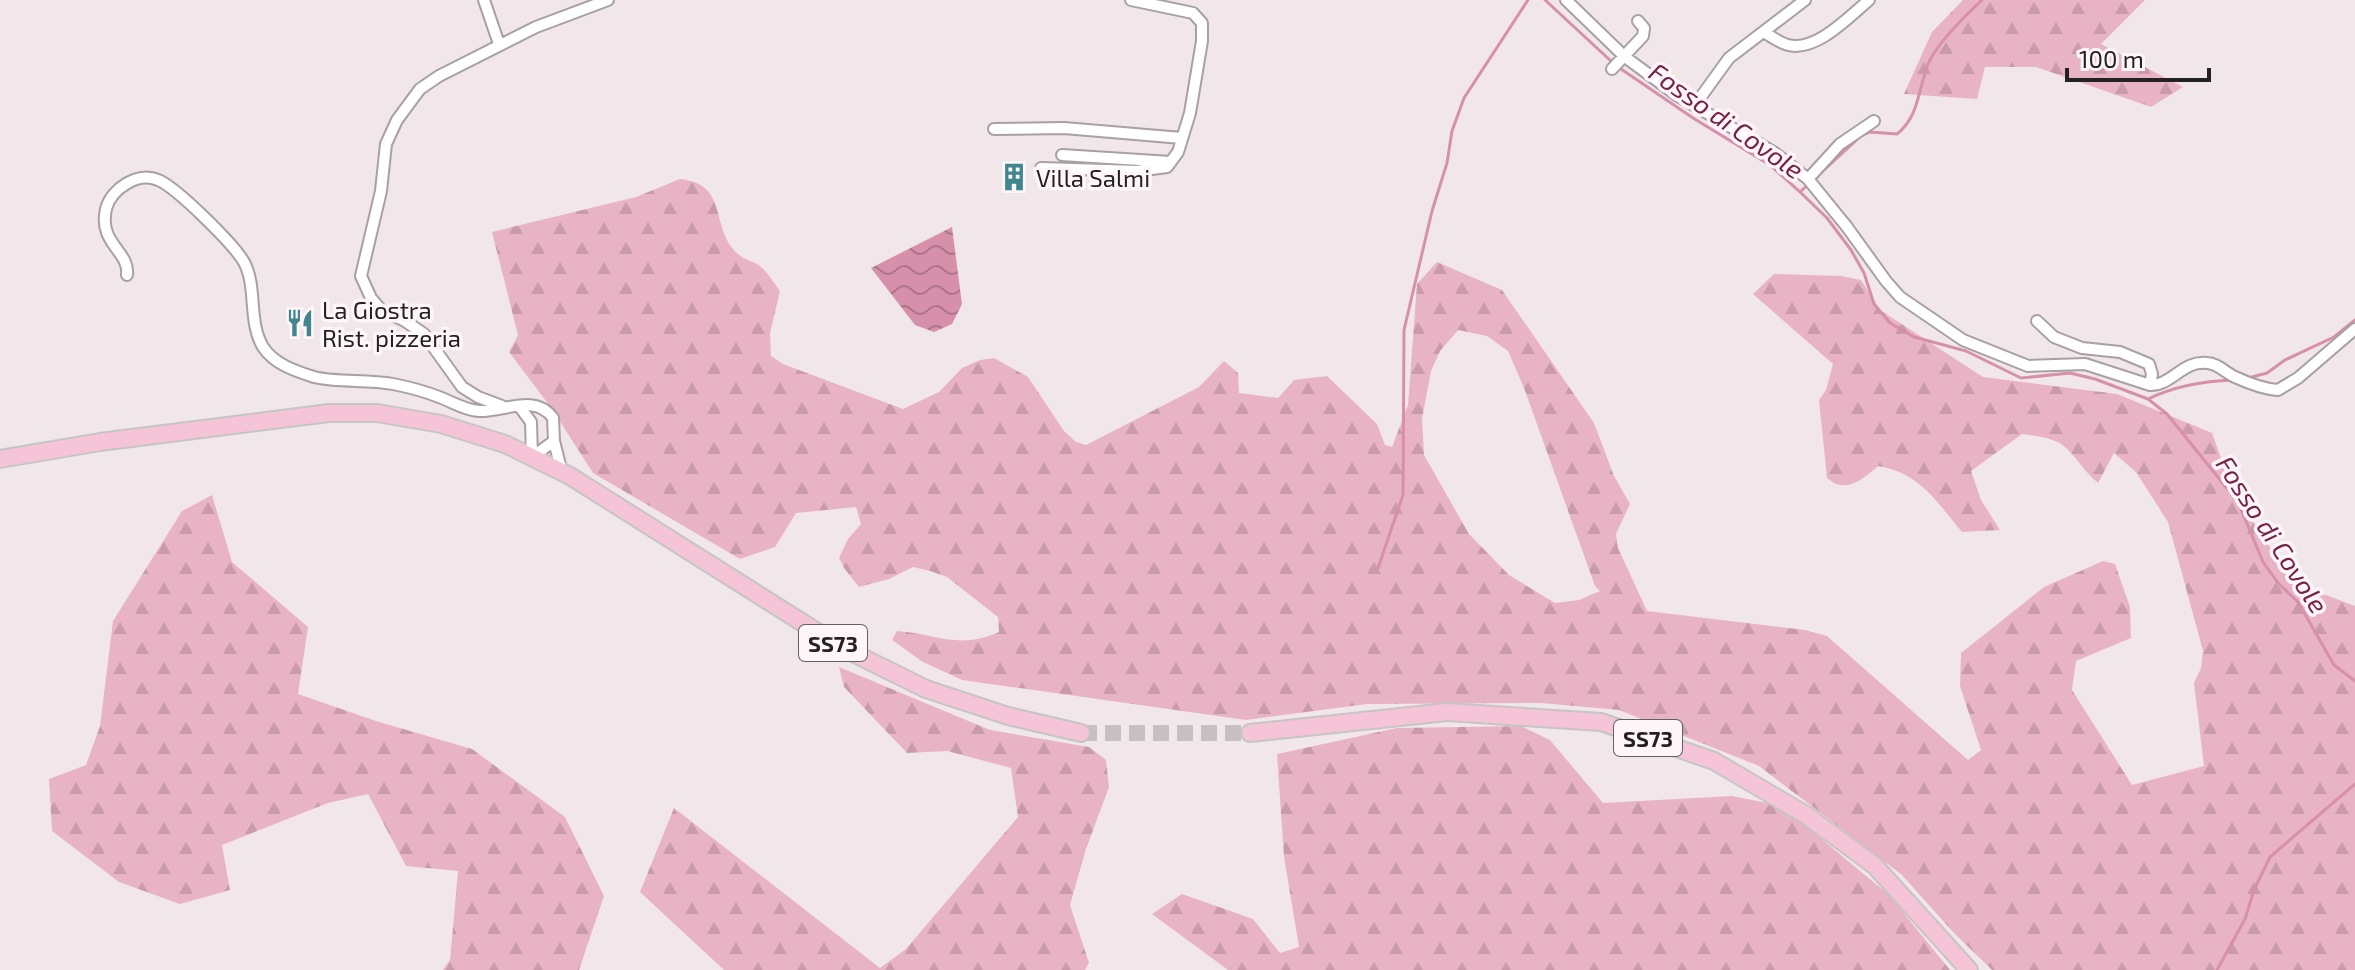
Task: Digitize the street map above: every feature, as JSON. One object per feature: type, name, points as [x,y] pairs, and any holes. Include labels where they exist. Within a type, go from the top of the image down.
[{"type":"main road","name":"SS73","points":[[0,459],[100,442],[329,413],[377,413],[441,424],[505,444],[562,473],[841,647],[926,689],[1008,716],[1081,733]]},
{"type":"main road","name":"SS73","points":[[1250,733],[1447,712],[1601,722],[1714,761],[1806,815],[1875,866],[1969,970]]},
{"type":"street","points":[[484,0],[499,44]]},
{"type":"street","points":[[504,407],[462,387],[424,334],[381,310],[371,298],[361,276],[381,191],[386,144],[397,120],[420,89],[499,44],[608,0]]},
{"type":"street","points":[[1041,168],[1137,171],[1167,167],[1171,162],[1182,138],[1195,83],[1202,23],[1193,13],[1131,0]]},
{"type":"street","points":[[1566,0],[1618,62],[1775,153],[1808,179],[1893,289],[1963,340],[2028,366],[2085,364],[2150,385],[2160,385],[2185,367],[2210,363],[2246,381],[2278,390],[2298,378],[2355,329]]},
{"type":"street","points":[[1695,105],[1729,58],[1805,0]]},
{"type":"street","points":[[1765,33],[1787,45],[1805,45],[1820,39],[1869,0]]},
{"type":"street","points":[[1618,62],[1643,36],[1644,28],[1638,21]]},
{"type":"street","points":[[1808,179],[1840,144],[1874,121]]},
{"type":"street","points":[[994,129],[1064,128],[1182,138]]},
{"type":"street","points":[[1062,155],[1171,162]]},
{"type":"street","points":[[127,275],[126,263],[106,233],[104,220],[107,205],[124,185],[138,178],[156,178],[186,200],[245,264],[256,329],[263,347],[274,359],[295,371],[320,378],[390,383],[421,390],[471,410],[531,405],[547,410],[555,427],[554,441],[562,473]]},
{"type":"street","points":[[2037,321],[2054,337],[2082,348],[2120,352],[2149,364],[2152,374],[2150,385]]},
{"type":"street","points":[[519,406],[531,422],[532,457]]},
{"type":"street","points":[[505,444],[518,442],[532,433]]},
{"type":"street","points":[[532,457],[554,441]]},
{"type":"green space","points":[[1963,0],[2145,0],[2101,44],[2183,87],[2151,107],[2036,67],[1985,67],[1977,99],[1904,94],[1932,32]]},
{"type":"green space","points":[[680,179],[706,189],[713,198],[729,244],[740,256],[760,266],[780,291],[770,333],[771,356],[783,364],[903,409],[939,392],[962,368],[994,358],[1028,377],[1064,431],[1076,442],[1086,445],[1199,387],[1224,361],[1238,373],[1239,393],[1278,398],[1294,380],[1327,376],[1377,424],[1385,445],[1392,447],[1408,405],[1417,284],[1437,262],[1502,290],[1594,423],[1614,476],[1630,504],[1616,534],[1618,548],[1647,611],[1805,630],[1827,636],[1968,760],[1981,750],[1960,686],[1961,653],[2044,587],[2103,561],[2115,564],[2130,607],[2131,638],[2076,661],[2072,690],[2132,785],[2204,766],[2194,683],[2201,668],[2203,651],[2168,522],[2136,472],[2114,453],[2098,483],[2061,444],[2022,434],[1971,471],[1981,500],[2000,530],[1962,532],[1926,490],[1893,470],[1878,466],[1854,483],[1834,483],[1827,478],[1819,400],[1826,390],[1833,364],[1753,294],[1774,274],[1841,276],[1861,280],[1880,310],[1983,377],[2117,394],[2212,433],[2233,492],[2300,592],[2326,595],[2355,606],[2355,970],[1992,970],[1902,875],[1759,766],[1619,710],[1541,703],[1367,704],[1246,720],[962,680],[923,662],[892,640],[897,631],[972,640],[999,632],[998,617],[947,577],[913,567],[889,579],[859,587],[839,558],[848,539],[861,524],[856,507],[796,513],[775,547],[740,559],[593,473],[552,409],[509,352],[518,335],[492,232],[636,197]],"holes":[[[1458,330],[1487,336],[1508,351],[1595,586],[1600,591],[1579,600],[1555,603],[1509,575],[1469,534],[1424,455],[1422,419],[1431,371],[1440,351]]]},
{"type":"green space","points":[[212,495],[232,562],[308,627],[298,694],[472,749],[565,817],[604,896],[579,970],[443,970],[450,960],[458,871],[406,866],[368,794],[328,803],[222,845],[230,890],[180,904],[119,882],[52,831],[49,779],[86,765],[100,726],[113,621],[182,511]]},
{"type":"green space","points":[[839,667],[990,730],[1089,747],[1106,760],[1109,787],[1070,905],[1089,963],[1085,970],[724,970],[640,892],[674,808],[880,968],[906,949],[1018,817],[1011,768],[947,751],[907,753],[844,687]]},
{"type":"green space","points":[[1521,726],[1550,740],[1603,803],[1732,796],[1782,806],[1889,895],[1950,970],[1228,970],[1152,914],[1182,894],[1253,919],[1280,953],[1299,947],[1284,857],[1277,754],[1397,728]]},
{"type":"water","points":[[952,227],[962,304],[952,324],[934,332],[915,325],[871,268]]},
{"type":"waterway","points":[[1378,568],[1403,495],[1404,330],[1432,211],[1447,163],[1452,131],[1464,98],[1528,0]]},
{"type":"waterway","name":"Fosso di Covole","points":[[1545,0],[1612,62]]},
{"type":"waterway","points":[[1800,192],[1861,136],[1870,132],[1897,134],[1905,127],[1933,54],[1982,0]]},
{"type":"waterway","name":"Fosso di Covole","points":[[1618,67],[1770,165],[1800,192],[1827,218],[1851,250],[1864,273],[1874,304],[1890,323],[1914,337],[1966,351],[2021,378],[2070,373],[2095,379],[2148,399],[2167,414],[2238,502],[2263,562],[2278,583],[2298,602],[2334,665],[2355,681]]},
{"type":"waterway","points":[[2248,378],[2267,373],[2285,360],[2334,337],[2355,320]]},
{"type":"waterway","points":[[2148,399],[2189,385],[2233,380]]},
{"type":"waterway","points":[[2217,970],[2245,919],[2254,890],[2270,857],[2355,784]]},
{"type":"tunnel","points":[[1081,733],[1250,733]]},
{"type":"place","name":"Villa Salmi","points":[[1014,177]]},
{"type":"place","name":"La Giostra Rist. pizzeria","points":[[300,323]]}]
